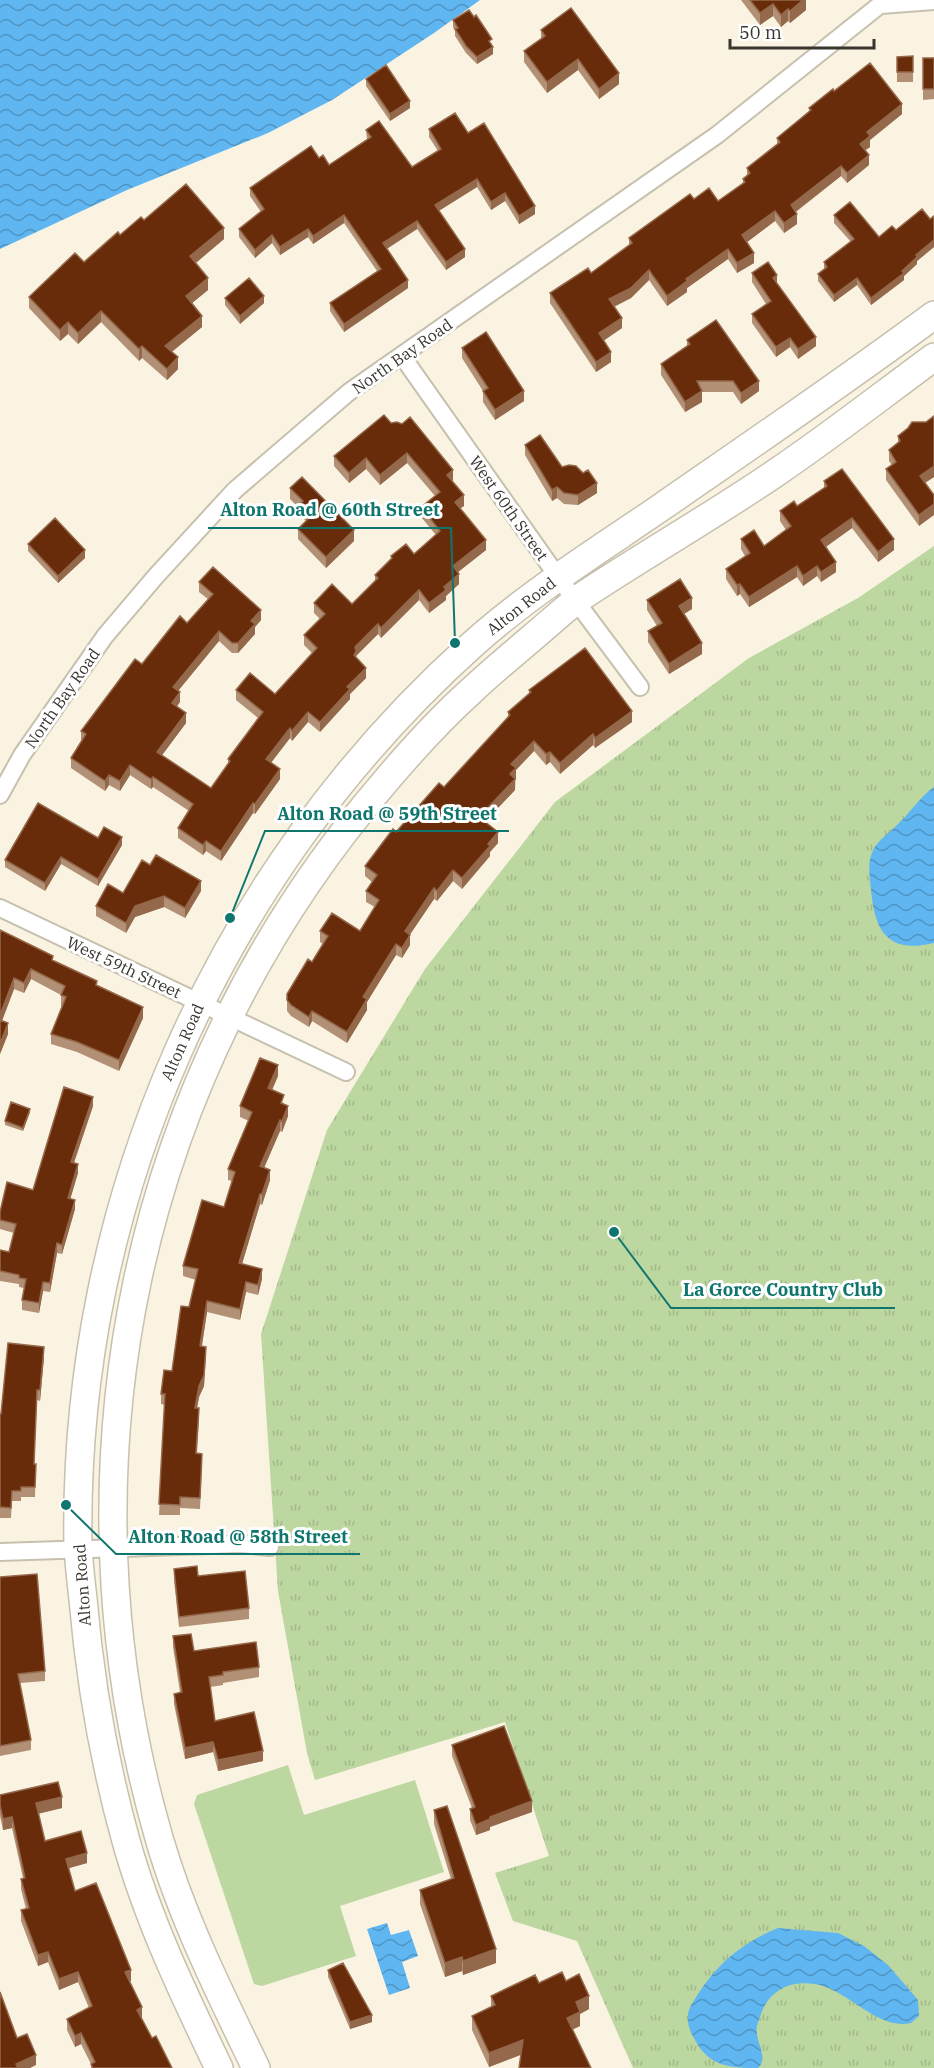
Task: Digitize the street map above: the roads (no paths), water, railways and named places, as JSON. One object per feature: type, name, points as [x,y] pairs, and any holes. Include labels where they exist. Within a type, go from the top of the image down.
[{"type":"main road","name":"Alton Road","points":[[219,2068],[185,1999],[127,1844],[103,1747],[92,1678],[78,1549],[82,1434],[89,1364],[104,1278],[144,1133],[199,1003],[235,938],[298,838],[384,731],[475,642],[558,577],[789,420],[934,315]]},
{"type":"main road","name":"Alton Road","points":[[256,2068],[211,1975],[178,1897],[158,1837],[137,1745],[118,1628],[113,1548],[115,1438],[122,1364],[135,1288],[176,1139],[210,1057],[262,953],[286,915],[325,856],[361,810],[408,755],[471,690],[576,601],[774,475],[934,357]]},
{"type":"street","points":[[884,2],[934,1]]},
{"type":"street","name":"North Bay Road","points":[[0,795],[22,755],[105,636],[164,567],[235,490],[349,392],[717,135],[884,2]]},
{"type":"street","name":"West 60th Street","points":[[402,356],[558,577],[640,687]]},
{"type":"street","name":"West 59th Street","points":[[0,908],[346,1072]]},
{"type":"street","points":[[0,1552],[241,1544],[270,1547]]},
{"type":"water","points":[[0,0],[480,0],[332,100],[268,133],[127,190],[0,249]]},
{"type":"water","points":[[934,787],[934,943],[918,946],[905,945],[887,936],[876,918],[870,876],[870,857],[879,841]]},
{"type":"water","points":[[387,1923],[391,1935],[409,1930],[418,1956],[402,1962],[410,1988],[389,1995],[367,1929]]},
{"type":"water","points":[[778,1928],[838,1933],[864,1946],[888,1965],[918,2000],[919,2016],[911,2023],[898,2024],[886,2021],[826,1987],[804,1983],[795,1984],[779,1990],[762,2011],[757,2028],[762,2056],[758,2068],[730,2066],[714,2061],[701,2049],[690,2031],[688,2018],[691,2006],[723,1963],[754,1940]]},
{"type":"place","name":"Alton Road @ 60th Street","points":[[455,643]]},
{"type":"place","name":"Alton Road @ 59th Street","points":[[230,918]]},
{"type":"place","name":"La Gorce Country Club","points":[[614,1232]]},
{"type":"place","name":"Alton Road @ 58th Street","points":[[66,1505]]}]
